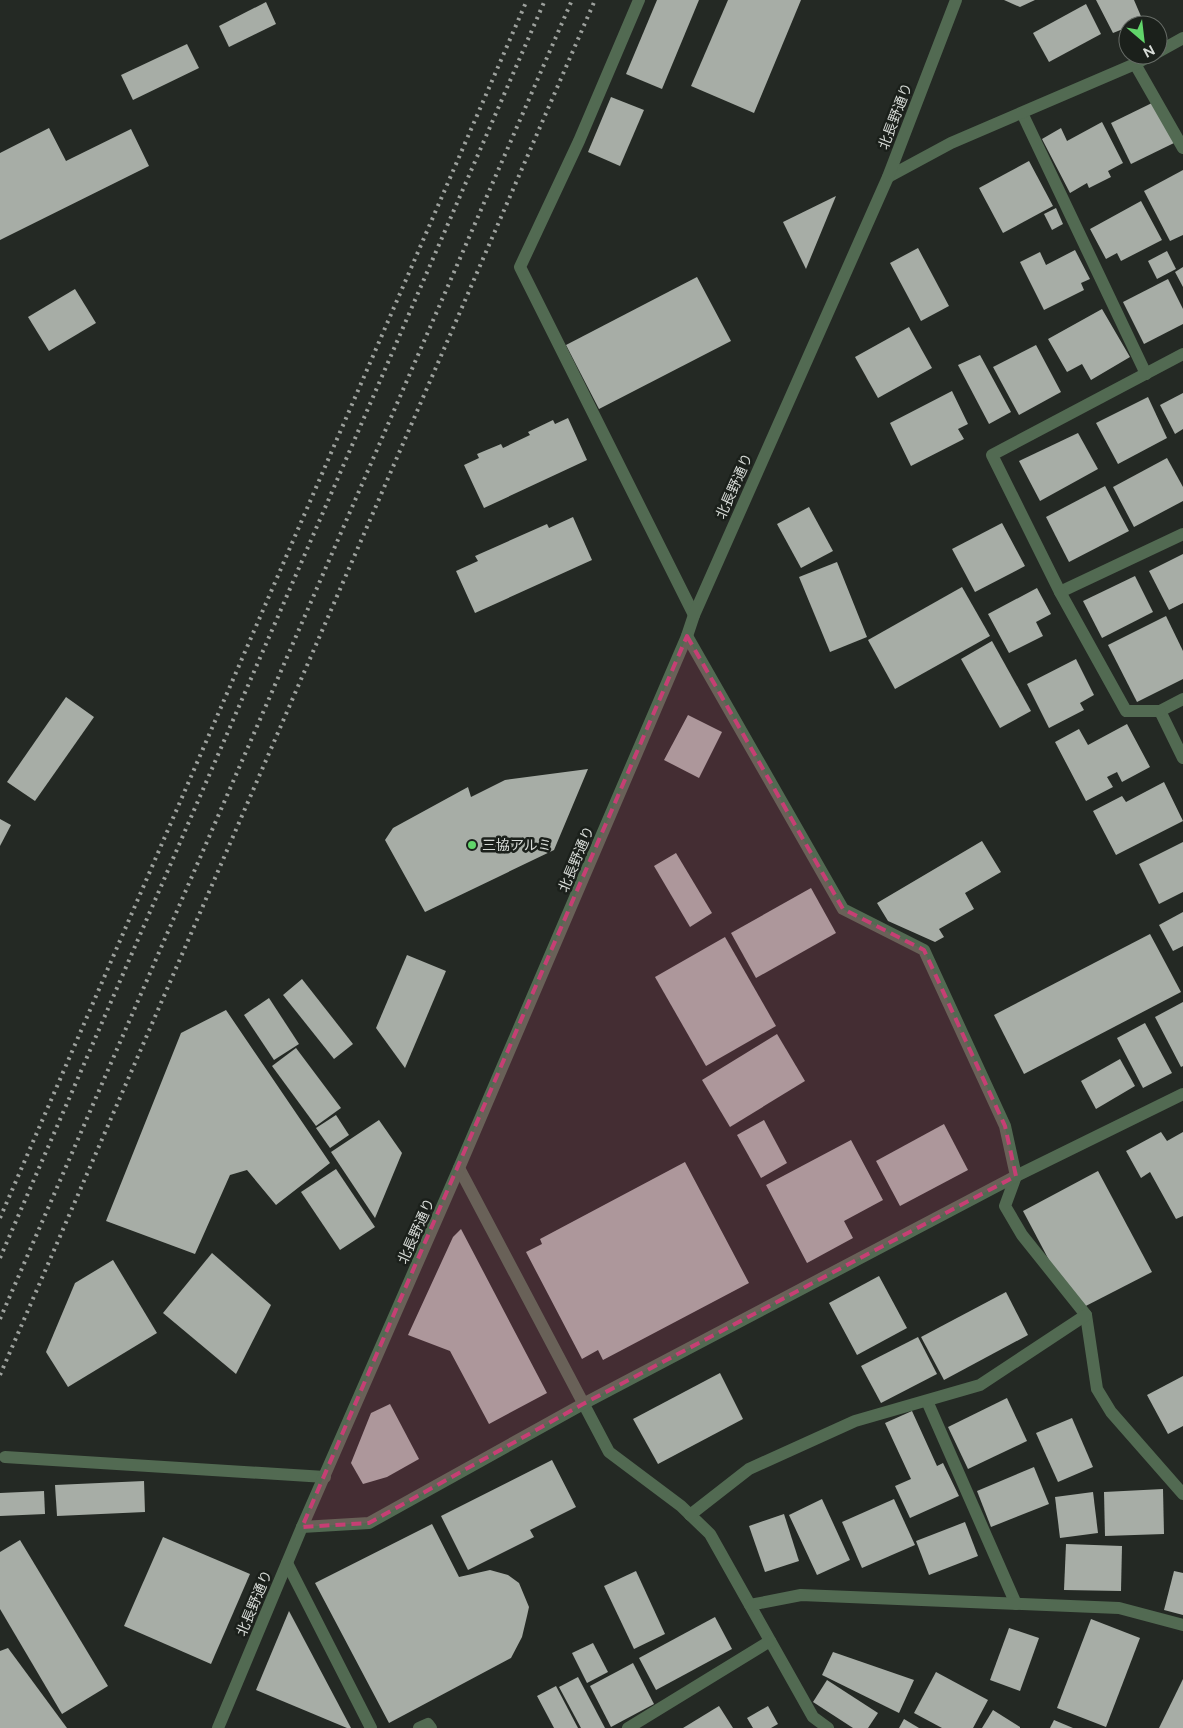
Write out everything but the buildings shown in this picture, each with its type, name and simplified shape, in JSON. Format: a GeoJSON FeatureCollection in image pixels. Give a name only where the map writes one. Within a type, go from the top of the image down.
{"type":"FeatureCollection","features":[{"type":"Feature","properties":{"kind":"street"},"geometry":{"type":"LineString","coordinates":[[639,0],[579,141],[520,267],[694,615]]}},
{"type":"Feature","properties":{"kind":"street","name":"北長野通り"},"geometry":{"type":"LineString","coordinates":[[218,1728],[302,1527],[459,1168],[687,636],[694,615],[888,176],[956,0]]}},
{"type":"Feature","properties":{"kind":"street"},"geometry":{"type":"LineString","coordinates":[[1168,46],[1183,38]]}},
{"type":"Feature","properties":{"kind":"street"},"geometry":{"type":"LineString","coordinates":[[888,176],[951,143],[1133,65]]}},
{"type":"Feature","properties":{"kind":"street"},"geometry":{"type":"LineString","coordinates":[[1136,65],[1183,148]]}},
{"type":"Feature","properties":{"kind":"street"},"geometry":{"type":"LineString","coordinates":[[1022,113],[1146,374]]}},
{"type":"Feature","properties":{"kind":"street"},"geometry":{"type":"LineString","coordinates":[[1183,354],[992,455],[1060,592],[1126,711],[1160,711],[1183,699]]}},
{"type":"Feature","properties":{"kind":"street"},"geometry":{"type":"LineString","coordinates":[[1060,592],[1183,534]]}},
{"type":"Feature","properties":{"kind":"street"},"geometry":{"type":"LineString","coordinates":[[687,636],[843,909],[924,950],[1005,1126],[1016,1176],[1005,1206],[1022,1235],[1086,1315],[1097,1388],[1111,1412],[1183,1494]]}},
{"type":"Feature","properties":{"kind":"street"},"geometry":{"type":"LineString","coordinates":[[1160,711],[1183,758]]}},
{"type":"Feature","properties":{"kind":"street"},"geometry":{"type":"LineString","coordinates":[[302,1527],[369,1522],[583,1404],[1016,1176],[1183,1094]]}},
{"type":"Feature","properties":{"kind":"street"},"geometry":{"type":"LineString","coordinates":[[459,1168],[609,1452],[690,1515],[710,1534],[813,1717],[828,1728]]}},
{"type":"Feature","properties":{"kind":"street"},"geometry":{"type":"LineString","coordinates":[[690,1515],[749,1469],[856,1422],[980,1385],[1086,1315]]}},
{"type":"Feature","properties":{"kind":"street"},"geometry":{"type":"LineString","coordinates":[[927,1401],[1016,1604]]}},
{"type":"Feature","properties":{"kind":"street"},"geometry":{"type":"LineString","coordinates":[[5,1457],[325,1477]]}},
{"type":"Feature","properties":{"kind":"street"},"geometry":{"type":"LineString","coordinates":[[287,1563],[372,1728]]}},
{"type":"Feature","properties":{"kind":"street"},"geometry":{"type":"LineString","coordinates":[[750,1605],[801,1595],[1119,1608],[1183,1625]]}},
{"type":"Feature","properties":{"kind":"street"},"geometry":{"type":"LineString","coordinates":[[628,1728],[770,1641]]}},
{"type":"Feature","properties":{"kind":"street"},"geometry":{"type":"LineString","coordinates":[[419,1728],[428,1724],[431,1728]]}},
{"type":"Feature","properties":{"kind":"highlighted area"},"geometry":{"type":"Polygon","coordinates":[[[687,636],[843,909],[924,950],[1005,1126],[1016,1176],[583,1404],[369,1523],[302,1527],[687,636]]]}},
{"type":"Feature","properties":{"kind":"railway"},"geometry":{"type":"LineString","coordinates":[[0,1218],[527,0]]}},
{"type":"Feature","properties":{"kind":"railway"},"geometry":{"type":"LineString","coordinates":[[0,1258],[545,0]]}},
{"type":"Feature","properties":{"kind":"railway"},"geometry":{"type":"LineString","coordinates":[[0,1319],[572,0]]}},
{"type":"Feature","properties":{"kind":"railway"},"geometry":{"type":"LineString","coordinates":[[0,1375],[595,0]]}},
{"type":"Feature","properties":{"kind":"place","name":"三協アルミ"},"geometry":{"type":"Point","coordinates":[472,845]}}]}
